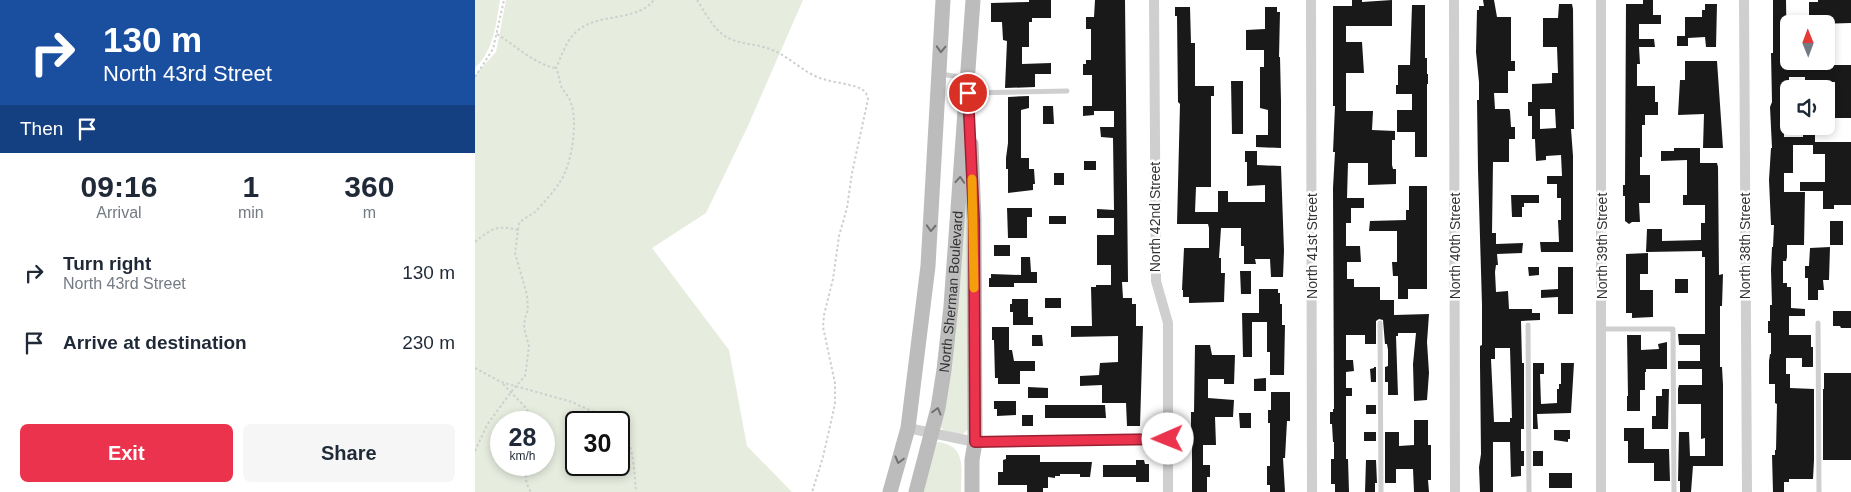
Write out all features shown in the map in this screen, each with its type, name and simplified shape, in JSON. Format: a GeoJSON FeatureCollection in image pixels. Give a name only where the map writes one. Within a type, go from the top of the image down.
{"type":"FeatureCollection","features":[{"type":"Feature","properties":{"kind":"main road","name":"North Sherman Boulevard"},"geometry":{"type":"LineString","coordinates":[[890,492],[907,428],[928,266],[943,0]]}},
{"type":"Feature","properties":{"kind":"main road","name":"North Sherman Boulevard"},"geometry":{"type":"LineString","coordinates":[[915,492],[938,408],[944,370],[950,315],[973,0]]}},
{"type":"Feature","properties":{"kind":"main road"},"geometry":{"type":"LineString","coordinates":[[967,78],[974,220],[975,442],[972,460],[972,492]]}},
{"type":"Feature","properties":{"kind":"street","name":"North 42nd Street"},"geometry":{"type":"LineString","coordinates":[[1154,0],[1156,281],[1168,323],[1168,492]]}},
{"type":"Feature","properties":{"kind":"street","name":"North 41st Street"},"geometry":{"type":"LineString","coordinates":[[1311,0],[1312,492]]}},
{"type":"Feature","properties":{"kind":"street","name":"North 40th Street"},"geometry":{"type":"LineString","coordinates":[[1454,0],[1455,492]]}},
{"type":"Feature","properties":{"kind":"street","name":"North 39th Street"},"geometry":{"type":"LineString","coordinates":[[1601,0],[1601,492]]}},
{"type":"Feature","properties":{"kind":"street","name":"North 38th Street"},"geometry":{"type":"LineString","coordinates":[[1744,0],[1747,492]]}},
{"type":"Feature","properties":{"kind":"street"},"geometry":{"type":"LineString","coordinates":[[907,428],[975,442],[1168,439]]}},
{"type":"Feature","properties":{"kind":"lane"},"geometry":{"type":"LineString","coordinates":[[940,74],[967,78]]}},
{"type":"Feature","properties":{"kind":"lane"},"geometry":{"type":"LineString","coordinates":[[968,93],[1067,91]]}},
{"type":"Feature","properties":{"kind":"lane"},"geometry":{"type":"LineString","coordinates":[[1381,323],[1381,492]]}},
{"type":"Feature","properties":{"kind":"lane"},"geometry":{"type":"LineString","coordinates":[[1818,323],[1819,492]]}},
{"type":"Feature","properties":{"kind":"lane"},"geometry":{"type":"LineString","coordinates":[[1528,325],[1529,492]]}},
{"type":"Feature","properties":{"kind":"lane"},"geometry":{"type":"LineString","coordinates":[[1602,329],[1673,329],[1674,492]]}},
{"type":"Feature","properties":{"kind":"path"},"geometry":{"type":"LineString","coordinates":[[475,77],[493,49],[504,0]]}},
{"type":"Feature","properties":{"kind":"path"},"geometry":{"type":"LineString","coordinates":[[556,68],[569,41],[580,28],[595,22],[637,13],[654,0]]}},
{"type":"Feature","properties":{"kind":"path"},"geometry":{"type":"LineString","coordinates":[[697,0],[722,34],[740,43],[763,47],[780,54],[822,79],[861,88],[866,93],[868,99],[847,208],[839,236],[833,279],[824,315],[823,327],[835,383],[835,404],[823,457],[812,492]]}},
{"type":"Feature","properties":{"kind":"path"},"geometry":{"type":"LineString","coordinates":[[475,451],[487,425],[525,376],[529,346],[524,328],[528,310],[527,295],[515,253],[519,223],[534,212],[561,182],[570,154],[574,121],[571,103],[567,93],[561,86],[560,75],[556,68],[545,66],[497,34]]}},
{"type":"Feature","properties":{"kind":"path"},"geometry":{"type":"LineString","coordinates":[[475,242],[491,229],[505,227],[518,230]]}},
{"type":"Feature","properties":{"kind":"path"},"geometry":{"type":"LineString","coordinates":[[475,368],[501,382],[566,400],[593,411]]}},
{"type":"Feature","properties":{"kind":"path"},"geometry":{"type":"LineString","coordinates":[[501,382],[528,411]]}},
{"type":"Feature","properties":{"kind":"path"},"geometry":{"type":"LineString","coordinates":[[630,447],[635,470],[635,492]]}},
{"type":"Feature","properties":{"kind":"path"},"geometry":{"type":"LineString","coordinates":[[526,476],[527,486],[531,492]]}},
{"type":"Feature","properties":{"kind":"shaded area"},"geometry":{"type":"Polygon","coordinates":[[[475,0],[500,0],[490,45],[475,68],[475,0]]]}},
{"type":"Feature","properties":{"kind":"shaded area"},"geometry":{"type":"Polygon","coordinates":[[[506,0],[803,0],[747,128],[706,213],[652,248],[729,350],[747,446],[792,492],[475,492],[475,75],[496,52],[506,0]]]}},
{"type":"Feature","properties":{"kind":"shaded area"},"geometry":{"type":"Polygon","coordinates":[[[964,207],[967,207],[968,429],[962,435],[945,431],[940,427],[964,207]]]}},
{"type":"Feature","properties":{"kind":"shaded area"},"geometry":{"type":"Polygon","coordinates":[[[939,442],[954,448],[961,460],[961,492],[923,492],[936,443],[939,442]]]}},
{"type":"Feature","properties":{"kind":"building"},"geometry":{"type":"Polygon","coordinates":[[[1029,0],[1051,0],[1051,18],[1032,18],[1032,22],[1029,22],[1029,47],[1022,47],[1022,64],[1051,63],[1051,74],[1035,74],[1035,87],[1005,88],[1007,41],[1003,40],[1002,22],[991,22],[991,3],[1029,2],[1029,0]]]}},
{"type":"Feature","properties":{"kind":"building"},"geometry":{"type":"Polygon","coordinates":[[[1095,0],[1125,0],[1128,282],[1122,282],[1123,298],[1132,298],[1132,304],[1136,304],[1136,326],[1143,326],[1140,426],[1127,426],[1126,403],[1102,403],[1102,385],[1080,386],[1080,376],[1099,375],[1100,363],[1118,362],[1118,336],[1071,337],[1071,326],[1092,326],[1091,287],[1111,285],[1111,265],[1097,265],[1097,235],[1114,235],[1114,218],[1097,218],[1097,209],[1114,210],[1113,138],[1101,137],[1100,127],[1114,127],[1114,111],[1094,111],[1094,115],[1083,116],[1083,106],[1092,106],[1092,75],[1083,75],[1083,64],[1086,64],[1086,60],[1091,60],[1091,29],[1086,29],[1086,17],[1094,17],[1095,0]]]}},
{"type":"Feature","properties":{"kind":"building"},"geometry":{"type":"Polygon","coordinates":[[[1352,0],[1362,0],[1362,2],[1392,0],[1392,26],[1346,26],[1346,42],[1362,42],[1364,73],[1346,73],[1346,111],[1373,111],[1372,130],[1395,131],[1395,140],[1392,140],[1392,165],[1393,169],[1396,169],[1396,184],[1368,185],[1368,163],[1348,163],[1347,198],[1364,198],[1364,208],[1351,208],[1351,223],[1346,223],[1346,246],[1360,246],[1361,262],[1347,262],[1347,279],[1354,279],[1354,287],[1380,287],[1380,300],[1394,300],[1394,315],[1429,314],[1427,342],[1429,373],[1427,400],[1414,401],[1413,364],[1416,333],[1398,333],[1398,336],[1396,336],[1398,395],[1388,395],[1388,382],[1385,382],[1385,367],[1388,366],[1388,350],[1387,344],[1385,344],[1383,320],[1379,319],[1376,321],[1376,344],[1365,344],[1365,335],[1346,335],[1346,360],[1353,360],[1354,371],[1346,372],[1346,388],[1352,388],[1352,396],[1346,396],[1346,459],[1348,459],[1349,492],[1335,492],[1335,484],[1331,484],[1331,459],[1334,459],[1334,442],[1332,424],[1330,424],[1330,412],[1333,412],[1334,409],[1333,188],[1335,152],[1333,152],[1335,106],[1333,106],[1333,6],[1352,6],[1352,0]]]}},
{"type":"Feature","properties":{"kind":"building"},"geometry":{"type":"Polygon","coordinates":[[[1483,0],[1494,0],[1497,17],[1511,17],[1511,61],[1515,61],[1515,71],[1508,71],[1508,93],[1494,93],[1495,109],[1509,109],[1510,111],[1511,127],[1515,127],[1515,139],[1509,139],[1509,162],[1493,162],[1492,233],[1496,233],[1496,244],[1523,243],[1522,253],[1497,254],[1498,265],[1496,265],[1495,272],[1496,292],[1508,291],[1509,309],[1532,309],[1532,313],[1540,313],[1540,320],[1521,321],[1522,363],[1524,363],[1524,429],[1521,429],[1521,451],[1524,451],[1524,466],[1521,466],[1521,476],[1511,477],[1510,442],[1493,442],[1493,492],[1480,492],[1479,467],[1481,454],[1480,346],[1482,345],[1482,305],[1477,100],[1479,100],[1479,82],[1476,52],[1477,10],[1479,10],[1479,6],[1484,6],[1483,0]],[[1495,348],[1495,359],[1491,359],[1494,422],[1510,422],[1510,418],[1512,418],[1510,348],[1495,348]]]}},
{"type":"Feature","properties":{"kind":"building"},"geometry":{"type":"Polygon","coordinates":[[[1643,0],[1653,0],[1653,15],[1661,15],[1661,24],[1639,24],[1639,39],[1654,39],[1655,47],[1639,47],[1640,64],[1637,64],[1637,86],[1655,86],[1655,102],[1658,102],[1658,115],[1645,115],[1645,125],[1642,125],[1640,175],[1650,175],[1650,203],[1639,203],[1640,222],[1629,224],[1625,221],[1625,196],[1623,196],[1623,185],[1625,185],[1626,4],[1643,4],[1643,0]]]}},
{"type":"Feature","properties":{"kind":"building"},"geometry":{"type":"Polygon","coordinates":[[[1773,0],[1786,0],[1786,15],[1780,15],[1780,70],[1835,70],[1835,65],[1851,65],[1851,118],[1835,118],[1835,80],[1805,80],[1805,77],[1789,77],[1789,80],[1780,80],[1780,135],[1784,135],[1784,137],[1803,137],[1803,135],[1815,135],[1815,142],[1851,142],[1851,205],[1834,205],[1834,209],[1823,209],[1823,191],[1800,191],[1800,182],[1825,182],[1825,154],[1813,154],[1813,145],[1793,145],[1793,173],[1784,173],[1784,192],[1805,192],[1804,245],[1787,245],[1786,261],[1783,261],[1783,283],[1787,283],[1787,287],[1791,287],[1791,308],[1805,309],[1805,316],[1789,316],[1789,335],[1811,335],[1813,367],[1802,367],[1802,358],[1786,358],[1786,374],[1790,374],[1790,388],[1814,389],[1814,460],[1813,479],[1789,479],[1789,482],[1784,482],[1784,492],[1773,492],[1772,455],[1775,455],[1776,450],[1777,404],[1775,403],[1775,384],[1769,384],[1771,333],[1768,333],[1768,321],[1770,321],[1770,305],[1772,305],[1771,270],[1774,225],[1771,225],[1769,180],[1772,148],[1770,107],[1772,102],[1771,53],[1773,53],[1773,0]]]}},
{"type":"Feature","properties":{"kind":"building"},"geometry":{"type":"Polygon","coordinates":[[[1818,0],[1851,0],[1851,23],[1835,23],[1835,15],[1809,15],[1809,2],[1818,2],[1818,0]]]}},
{"type":"Feature","properties":{"kind":"building"},"geometry":{"type":"Polygon","coordinates":[[[1559,4],[1572,4],[1574,129],[1571,129],[1573,156],[1573,252],[1541,252],[1540,242],[1559,242],[1558,220],[1561,220],[1561,198],[1557,198],[1557,184],[1547,184],[1547,176],[1562,176],[1561,155],[1546,156],[1546,160],[1536,161],[1535,139],[1532,139],[1532,116],[1528,116],[1528,102],[1532,102],[1532,84],[1552,83],[1552,73],[1558,73],[1557,47],[1543,47],[1543,18],[1558,18],[1559,4]],[[1540,109],[1540,129],[1556,128],[1555,109],[1540,109]]]}},
{"type":"Feature","properties":{"kind":"building"},"geometry":{"type":"Polygon","coordinates":[[[1705,4],[1717,4],[1716,47],[1706,47],[1705,37],[1688,38],[1688,46],[1677,46],[1677,36],[1685,36],[1685,17],[1702,17],[1702,10],[1705,10],[1705,4]]]}},
{"type":"Feature","properties":{"kind":"building"},"geometry":{"type":"Polygon","coordinates":[[[1412,5],[1425,5],[1425,58],[1427,58],[1428,74],[1427,157],[1415,157],[1415,132],[1397,132],[1397,110],[1412,110],[1412,94],[1396,94],[1396,85],[1398,85],[1398,65],[1410,65],[1412,5]]]}},
{"type":"Feature","properties":{"kind":"building"},"geometry":{"type":"Polygon","coordinates":[[[1175,7],[1190,7],[1191,43],[1195,43],[1195,86],[1214,86],[1214,96],[1211,96],[1211,187],[1196,187],[1195,212],[1218,212],[1218,191],[1228,191],[1228,202],[1265,202],[1265,185],[1247,186],[1245,151],[1257,151],[1257,165],[1281,166],[1283,277],[1271,277],[1270,259],[1255,259],[1256,264],[1244,264],[1241,228],[1221,228],[1219,258],[1221,258],[1221,273],[1225,273],[1224,302],[1189,303],[1189,297],[1183,297],[1184,248],[1209,248],[1209,228],[1208,224],[1177,224],[1180,104],[1178,102],[1177,16],[1175,16],[1175,7]]]}},
{"type":"Feature","properties":{"kind":"building"},"geometry":{"type":"Polygon","coordinates":[[[1265,7],[1277,7],[1277,12],[1280,12],[1281,148],[1256,147],[1256,135],[1268,135],[1268,110],[1260,108],[1260,67],[1264,67],[1264,50],[1246,50],[1246,30],[1265,29],[1265,7]]]}},
{"type":"Feature","properties":{"kind":"building"},"geometry":{"type":"Polygon","coordinates":[[[1685,61],[1717,61],[1723,148],[1703,148],[1704,114],[1678,115],[1680,80],[1685,80],[1685,61]]]}},
{"type":"Feature","properties":{"kind":"building"},"geometry":{"type":"Polygon","coordinates":[[[1231,81],[1243,81],[1243,134],[1232,134],[1231,81]]]}},
{"type":"Feature","properties":{"kind":"building"},"geometry":{"type":"Polygon","coordinates":[[[1029,96],[1029,108],[1021,110],[1021,158],[1029,158],[1029,169],[1034,169],[1035,184],[1033,184],[1033,190],[1008,193],[1006,158],[1008,143],[1008,97],[1029,96]]]}},
{"type":"Feature","properties":{"kind":"building"},"geometry":{"type":"Polygon","coordinates":[[[1043,106],[1053,106],[1054,124],[1043,124],[1043,106]]]}},
{"type":"Feature","properties":{"kind":"building"},"geometry":{"type":"Polygon","coordinates":[[[1674,148],[1700,148],[1700,163],[1717,163],[1718,167],[1719,275],[1723,274],[1722,306],[1720,306],[1720,367],[1722,367],[1723,385],[1723,466],[1693,466],[1691,492],[1680,492],[1680,481],[1678,481],[1679,432],[1689,432],[1690,456],[1705,456],[1705,438],[1701,439],[1701,404],[1678,404],[1678,389],[1679,385],[1702,385],[1702,369],[1678,369],[1678,361],[1700,361],[1700,345],[1679,345],[1678,334],[1705,334],[1705,257],[1702,257],[1702,251],[1646,252],[1647,229],[1662,229],[1662,241],[1701,240],[1701,223],[1705,223],[1705,205],[1683,205],[1683,195],[1687,195],[1687,160],[1661,161],[1661,151],[1674,151],[1674,148]]]}},
{"type":"Feature","properties":{"kind":"building"},"geometry":{"type":"Polygon","coordinates":[[[1084,161],[1096,161],[1096,170],[1084,170],[1084,161]]]}},
{"type":"Feature","properties":{"kind":"building"},"geometry":{"type":"Polygon","coordinates":[[[1054,173],[1064,173],[1064,185],[1054,185],[1054,173]]]}},
{"type":"Feature","properties":{"kind":"building"},"geometry":{"type":"Polygon","coordinates":[[[1409,186],[1427,186],[1427,289],[1408,289],[1408,299],[1398,299],[1398,276],[1393,276],[1392,262],[1397,262],[1397,231],[1369,231],[1370,221],[1406,220],[1406,210],[1409,210],[1409,186]]]}},
{"type":"Feature","properties":{"kind":"building"},"geometry":{"type":"Polygon","coordinates":[[[1511,195],[1539,195],[1539,203],[1524,203],[1522,217],[1512,217],[1511,195]]]}},
{"type":"Feature","properties":{"kind":"building"},"geometry":{"type":"Polygon","coordinates":[[[1007,208],[1032,208],[1032,217],[1027,217],[1027,238],[1008,238],[1007,208]]]}},
{"type":"Feature","properties":{"kind":"building"},"geometry":{"type":"Polygon","coordinates":[[[1049,216],[1066,216],[1066,224],[1049,224],[1049,216]]]}},
{"type":"Feature","properties":{"kind":"building"},"geometry":{"type":"Polygon","coordinates":[[[1830,221],[1843,221],[1843,245],[1830,245],[1830,221]]]}},
{"type":"Feature","properties":{"kind":"building"},"geometry":{"type":"Polygon","coordinates":[[[994,245],[1010,245],[1010,256],[994,256],[994,245]]]}},
{"type":"Feature","properties":{"kind":"building"},"geometry":{"type":"Polygon","coordinates":[[[1830,247],[1829,280],[1823,280],[1824,290],[1818,290],[1818,300],[1808,300],[1808,278],[1805,278],[1805,266],[1809,266],[1810,248],[1830,247]]]}},
{"type":"Feature","properties":{"kind":"building"},"geometry":{"type":"Polygon","coordinates":[[[1648,253],[1648,274],[1640,274],[1640,290],[1653,290],[1653,317],[1632,318],[1632,313],[1626,313],[1626,254],[1648,253]]]}},
{"type":"Feature","properties":{"kind":"building"},"geometry":{"type":"Polygon","coordinates":[[[1021,257],[1030,257],[1031,272],[1037,272],[1037,283],[1014,283],[1014,287],[989,287],[991,274],[1021,275],[1021,257]]]}},
{"type":"Feature","properties":{"kind":"building"},"geometry":{"type":"Polygon","coordinates":[[[1528,267],[1539,267],[1539,275],[1529,276],[1528,267]]]}},
{"type":"Feature","properties":{"kind":"building"},"geometry":{"type":"Polygon","coordinates":[[[1558,267],[1573,267],[1573,314],[1558,314],[1558,297],[1541,298],[1541,290],[1558,289],[1558,267]]]}},
{"type":"Feature","properties":{"kind":"building"},"geometry":{"type":"Polygon","coordinates":[[[1240,271],[1251,271],[1251,294],[1241,294],[1240,271]]]}},
{"type":"Feature","properties":{"kind":"building"},"geometry":{"type":"Polygon","coordinates":[[[1675,279],[1688,279],[1688,293],[1675,293],[1675,279]]]}},
{"type":"Feature","properties":{"kind":"building"},"geometry":{"type":"Polygon","coordinates":[[[1259,289],[1278,289],[1278,293],[1280,293],[1282,325],[1285,325],[1284,375],[1270,375],[1270,352],[1267,352],[1267,322],[1252,322],[1252,357],[1243,357],[1242,313],[1259,313],[1259,289]]]}},
{"type":"Feature","properties":{"kind":"building"},"geometry":{"type":"Polygon","coordinates":[[[1045,298],[1061,298],[1061,308],[1045,308],[1045,298]]]}},
{"type":"Feature","properties":{"kind":"building"},"geometry":{"type":"Polygon","coordinates":[[[1012,299],[1028,299],[1028,317],[1033,317],[1033,325],[1013,325],[1013,312],[1010,312],[1012,299]]]}},
{"type":"Feature","properties":{"kind":"building"},"geometry":{"type":"Polygon","coordinates":[[[1833,311],[1851,311],[1851,328],[1833,326],[1833,311]]]}},
{"type":"Feature","properties":{"kind":"building"},"geometry":{"type":"Polygon","coordinates":[[[992,327],[1009,327],[1009,350],[1012,350],[1014,361],[1035,361],[1035,371],[1020,371],[1020,384],[998,384],[998,378],[995,378],[992,327]]]}},
{"type":"Feature","properties":{"kind":"building"},"geometry":{"type":"Polygon","coordinates":[[[1032,335],[1042,335],[1043,346],[1032,346],[1032,335]]]}},
{"type":"Feature","properties":{"kind":"building"},"geometry":{"type":"Polygon","coordinates":[[[1627,335],[1641,335],[1641,350],[1659,349],[1658,344],[1667,342],[1667,369],[1646,369],[1645,390],[1640,390],[1640,411],[1627,411],[1627,335]]]}},
{"type":"Feature","properties":{"kind":"building"},"geometry":{"type":"Polygon","coordinates":[[[1195,345],[1210,345],[1212,355],[1235,355],[1234,384],[1224,384],[1224,379],[1208,379],[1208,398],[1234,400],[1233,417],[1215,417],[1216,445],[1203,445],[1203,465],[1210,465],[1210,477],[1207,477],[1207,492],[1192,492],[1192,445],[1191,438],[1186,438],[1186,431],[1191,431],[1191,412],[1194,412],[1195,345]]]}},
{"type":"Feature","properties":{"kind":"building"},"geometry":{"type":"Polygon","coordinates":[[[1533,363],[1544,363],[1544,374],[1540,374],[1541,404],[1557,403],[1557,389],[1559,389],[1559,384],[1561,384],[1561,363],[1574,363],[1571,413],[1537,414],[1538,429],[1533,429],[1533,363]]]}},
{"type":"Feature","properties":{"kind":"building"},"geometry":{"type":"Polygon","coordinates":[[[1376,367],[1376,382],[1371,382],[1370,369],[1376,367]]]}},
{"type":"Feature","properties":{"kind":"building"},"geometry":{"type":"Polygon","coordinates":[[[1824,373],[1851,373],[1851,460],[1823,460],[1824,373]]]}},
{"type":"Feature","properties":{"kind":"building"},"geometry":{"type":"Polygon","coordinates":[[[1266,378],[1266,391],[1254,391],[1254,379],[1266,378]]]}},
{"type":"Feature","properties":{"kind":"building"},"geometry":{"type":"Polygon","coordinates":[[[1028,387],[1048,388],[1048,398],[1028,398],[1028,387]]]}},
{"type":"Feature","properties":{"kind":"building"},"geometry":{"type":"Polygon","coordinates":[[[1662,389],[1669,389],[1668,429],[1652,429],[1652,416],[1656,416],[1656,396],[1662,396],[1662,389]]]}},
{"type":"Feature","properties":{"kind":"building"},"geometry":{"type":"Polygon","coordinates":[[[1271,392],[1290,392],[1290,421],[1287,421],[1285,458],[1283,458],[1285,492],[1270,492],[1270,485],[1267,485],[1267,466],[1270,466],[1270,423],[1268,423],[1268,410],[1271,410],[1271,392]]]}},
{"type":"Feature","properties":{"kind":"building"},"geometry":{"type":"Polygon","coordinates":[[[994,401],[1016,401],[1016,415],[997,416],[997,409],[994,409],[994,401]]]}},
{"type":"Feature","properties":{"kind":"building"},"geometry":{"type":"Polygon","coordinates":[[[1045,405],[1105,405],[1106,418],[1045,418],[1045,405]]]}},
{"type":"Feature","properties":{"kind":"building"},"geometry":{"type":"Polygon","coordinates":[[[1366,405],[1376,405],[1376,414],[1366,414],[1366,405]]]}},
{"type":"Feature","properties":{"kind":"building"},"geometry":{"type":"Polygon","coordinates":[[[1239,413],[1251,413],[1251,428],[1240,428],[1239,413]]]}},
{"type":"Feature","properties":{"kind":"building"},"geometry":{"type":"Polygon","coordinates":[[[1022,415],[1033,415],[1033,426],[1022,426],[1022,415]]]}},
{"type":"Feature","properties":{"kind":"building"},"geometry":{"type":"Polygon","coordinates":[[[1414,420],[1428,420],[1428,445],[1431,445],[1431,480],[1428,480],[1429,492],[1414,492],[1413,469],[1396,469],[1396,483],[1385,483],[1385,432],[1399,432],[1399,446],[1414,445],[1414,420]]]}},
{"type":"Feature","properties":{"kind":"building"},"geometry":{"type":"Polygon","coordinates":[[[1624,428],[1644,428],[1644,449],[1669,449],[1670,481],[1654,481],[1654,463],[1628,463],[1628,441],[1624,441],[1624,428]]]}},
{"type":"Feature","properties":{"kind":"building"},"geometry":{"type":"Polygon","coordinates":[[[1554,430],[1570,430],[1568,442],[1554,440],[1554,430]]]}},
{"type":"Feature","properties":{"kind":"building"},"geometry":{"type":"Polygon","coordinates":[[[1364,432],[1376,432],[1376,441],[1364,441],[1364,432]]]}},
{"type":"Feature","properties":{"kind":"building"},"geometry":{"type":"Polygon","coordinates":[[[1533,451],[1543,451],[1543,466],[1533,466],[1533,451]]]}},
{"type":"Feature","properties":{"kind":"building"},"geometry":{"type":"Polygon","coordinates":[[[1006,455],[1040,455],[1040,462],[1092,462],[1090,477],[1080,477],[1080,474],[1060,474],[1060,476],[1055,476],[1055,478],[1048,477],[1048,488],[1043,488],[1043,492],[1027,492],[1027,485],[998,485],[998,472],[1003,472],[1003,460],[1006,459],[1006,455]]]}},
{"type":"Feature","properties":{"kind":"building"},"geometry":{"type":"Polygon","coordinates":[[[1136,460],[1144,460],[1145,464],[1149,464],[1149,482],[1136,482],[1136,477],[1103,477],[1103,465],[1136,465],[1136,460]]]}},
{"type":"Feature","properties":{"kind":"building"},"geometry":{"type":"Polygon","coordinates":[[[1366,460],[1376,460],[1377,483],[1375,483],[1375,492],[1365,492],[1366,460]]]}},
{"type":"Feature","properties":{"kind":"building"},"geometry":{"type":"Polygon","coordinates":[[[1549,473],[1572,473],[1572,488],[1549,488],[1549,473]]]}},
{"type":"Feature","properties":{"kind":"slow traffic"},"geometry":{"type":"LineString","coordinates":[[972,179],[974,288]]}},
{"type":"Feature","properties":{"kind":"route"},"geometry":{"type":"LineString","coordinates":[[968,93],[974,220],[975,442],[1168,439]]}}]}
